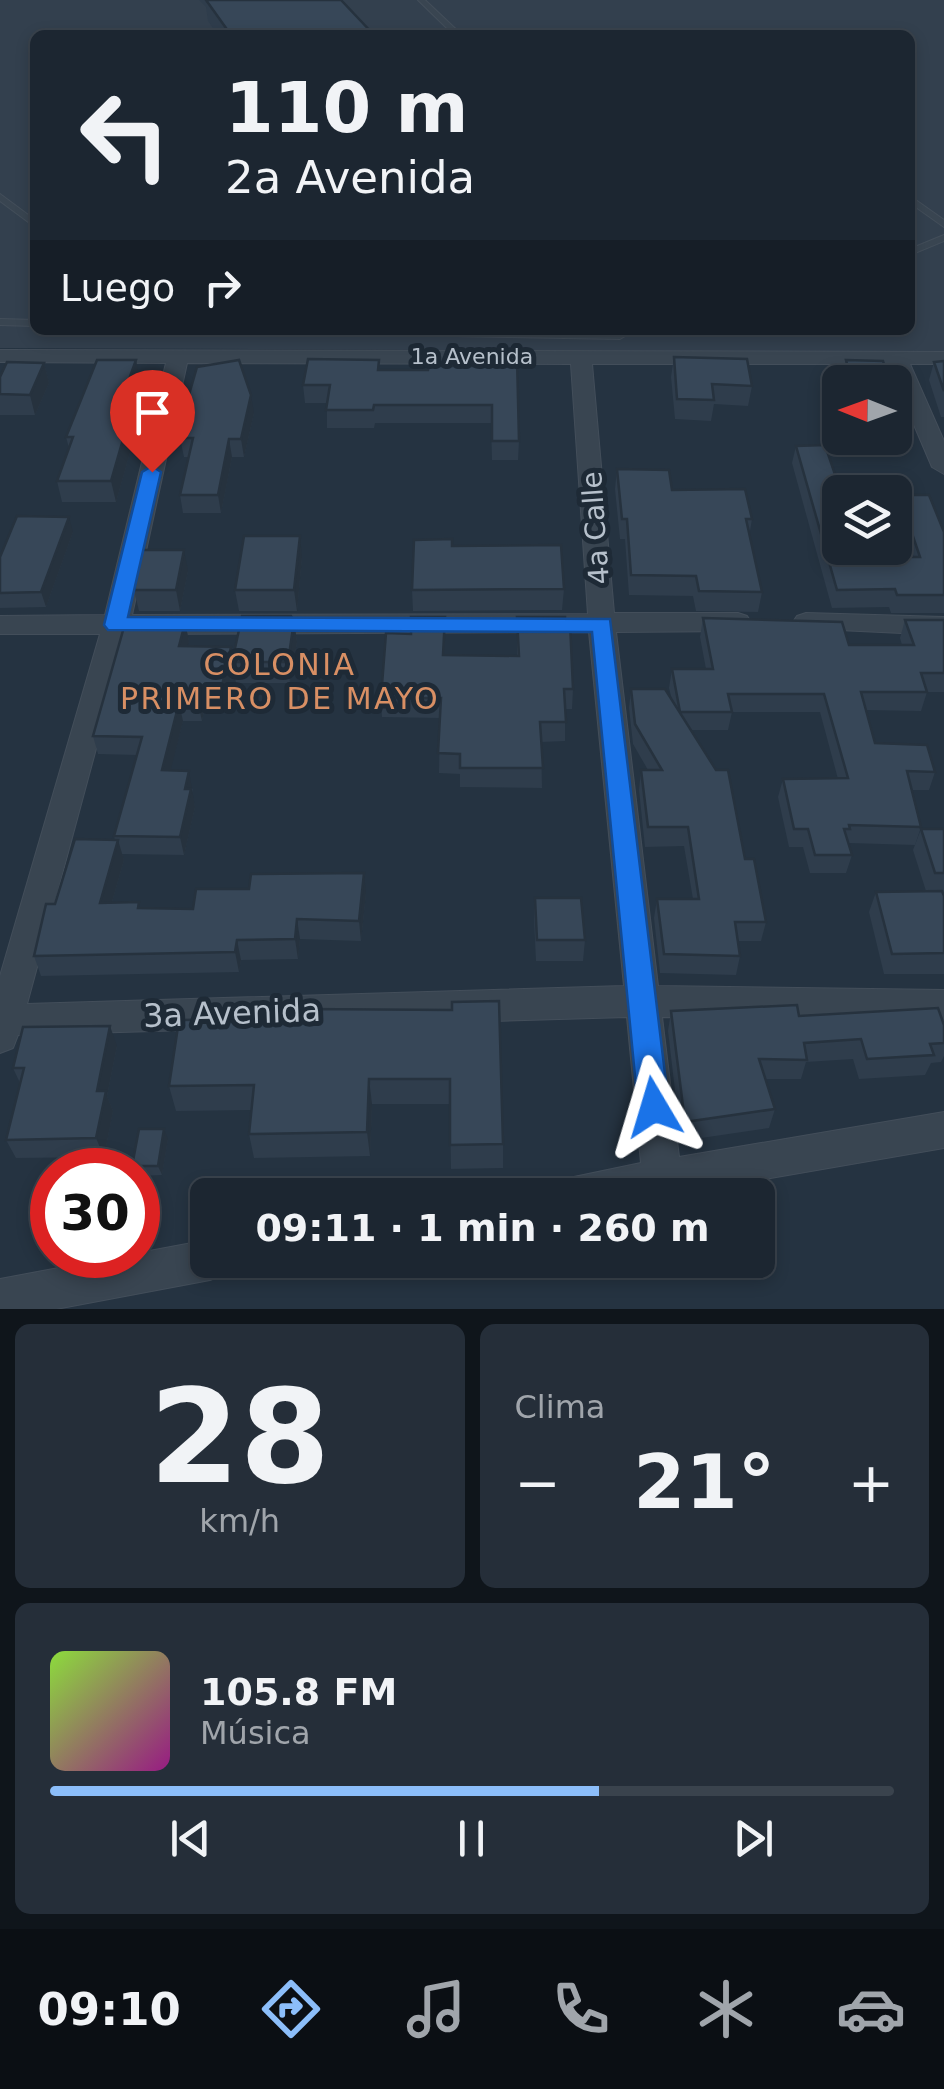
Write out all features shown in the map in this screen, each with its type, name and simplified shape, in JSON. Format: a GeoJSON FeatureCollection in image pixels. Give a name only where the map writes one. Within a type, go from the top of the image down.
{"type":"FeatureCollection","features":[{"type":"Feature","properties":{"kind":"street","name":"1a Avenida"},"geometry":{"type":"LineString","coordinates":[[0,356],[944,358]]}},
{"type":"Feature","properties":{"kind":"street","name":"4a Calle"},"geometry":{"type":"LineString","coordinates":[[582,356],[602,625],[662,1177]]}},
{"type":"Feature","properties":{"kind":"street"},"geometry":{"type":"LineString","coordinates":[[2,1025],[116,625],[178,357]]}},
{"type":"Feature","properties":{"kind":"street"},"geometry":{"type":"LineString","coordinates":[[896,357],[944,467]]}},
{"type":"Feature","properties":{"kind":"street"},"geometry":{"type":"LineString","coordinates":[[0,625],[770,622],[944,626]]}},
{"type":"Feature","properties":{"kind":"street","name":"3a Avenida"},"geometry":{"type":"LineString","coordinates":[[2,1025],[641,1001],[944,1005]]}},
{"type":"Feature","properties":{"kind":"street"},"geometry":{"type":"LineString","coordinates":[[657,1178],[944,1130]]}},
{"type":"Feature","properties":{"kind":"street"},"geometry":{"type":"LineString","coordinates":[[0,1298],[190,1264]]}},
{"type":"Feature","properties":{"kind":"lane"},"geometry":{"type":"LineString","coordinates":[[420,0],[453,30]]}},
{"type":"Feature","properties":{"kind":"lane"},"geometry":{"type":"LineString","coordinates":[[0,197],[30,220]]}},
{"type":"Feature","properties":{"kind":"lane"},"geometry":{"type":"LineString","coordinates":[[915,203],[944,224]]}},
{"type":"Feature","properties":{"kind":"lane"},"geometry":{"type":"LineString","coordinates":[[915,250],[944,238]]}},
{"type":"Feature","properties":{"kind":"lane"},"geometry":{"type":"LineString","coordinates":[[0,322],[30,323]]}},
{"type":"Feature","properties":{"kind":"lane"},"geometry":{"type":"LineString","coordinates":[[548,335],[620,336]]}},
{"type":"Feature","properties":{"kind":"shaded area"},"geometry":{"type":"Polygon","coordinates":[[[0,0],[944,0],[944,352],[0,348],[0,0]]]}},
{"type":"Feature","properties":{"kind":"building"},"geometry":{"type":"Polygon","coordinates":[[[206,0],[341,0],[369,30],[227,30],[206,0]]]}},
{"type":"Feature","properties":{"kind":"building"},"geometry":{"type":"Polygon","coordinates":[[[482,357],[517,357],[519,441],[492,441],[492,405],[374,405],[373,410],[326,410],[330,385],[303,385],[308,359],[379,360],[378,370],[428,370],[429,366],[482,366],[482,357]]]}},
{"type":"Feature","properties":{"kind":"building"},"geometry":{"type":"Polygon","coordinates":[[[674,357],[747,359],[752,386],[712,384],[714,400],[677,399],[674,357]]]}},
{"type":"Feature","properties":{"kind":"building"},"geometry":{"type":"Polygon","coordinates":[[[97,360],[136,360],[116,415],[130,415],[111,481],[57,481],[73,437],[66,437],[97,360]]]}},
{"type":"Feature","properties":{"kind":"building"},"geometry":{"type":"Polygon","coordinates":[[[239,360],[251,395],[241,439],[229,439],[218,495],[180,495],[193,438],[180,438],[182,419],[197,367],[239,360]]]}},
{"type":"Feature","properties":{"kind":"building"},"geometry":{"type":"Polygon","coordinates":[[[846,360],[883,361],[884,365],[847,365],[846,360]]]}},
{"type":"Feature","properties":{"kind":"building"},"geometry":{"type":"Polygon","coordinates":[[[944,361],[944,391],[934,362],[944,361]]]}},
{"type":"Feature","properties":{"kind":"building"},"geometry":{"type":"Polygon","coordinates":[[[7,362],[44,363],[30,395],[0,394],[0,377],[7,362]]]}},
{"type":"Feature","properties":{"kind":"building"},"geometry":{"type":"Polygon","coordinates":[[[822,445],[822,455],[828,455],[835,475],[822,475],[822,537],[796,446],[822,445]]]}},
{"type":"Feature","properties":{"kind":"building"},"geometry":{"type":"Polygon","coordinates":[[[617,469],[669,470],[672,490],[745,489],[752,519],[746,519],[762,592],[699,591],[696,576],[631,575],[627,519],[622,519],[617,469]]]}},
{"type":"Feature","properties":{"kind":"building"},"geometry":{"type":"Polygon","coordinates":[[[912,495],[929,495],[944,532],[944,595],[897,595],[895,589],[837,590],[830,565],[912,565],[912,557],[920,557],[912,533],[912,495]]]}},
{"type":"Feature","properties":{"kind":"building"},"geometry":{"type":"Polygon","coordinates":[[[17,516],[69,517],[41,592],[0,593],[0,557],[17,516]]]}},
{"type":"Feature","properties":{"kind":"building"},"geometry":{"type":"Polygon","coordinates":[[[244,536],[300,536],[294,590],[235,590],[244,536]]]}},
{"type":"Feature","properties":{"kind":"building"},"geometry":{"type":"Polygon","coordinates":[[[452,539],[452,546],[561,545],[564,589],[412,590],[414,540],[452,539]]]}},
{"type":"Feature","properties":{"kind":"building"},"geometry":{"type":"Polygon","coordinates":[[[141,550],[184,550],[176,590],[134,590],[141,550]]]}},
{"type":"Feature","properties":{"kind":"building"},"geometry":{"type":"Polygon","coordinates":[[[242,616],[291,616],[294,621],[288,662],[232,662],[242,616]]]}},
{"type":"Feature","properties":{"kind":"building"},"geometry":{"type":"Polygon","coordinates":[[[411,617],[445,617],[443,655],[519,656],[517,617],[565,617],[565,623],[570,623],[573,689],[564,689],[566,722],[540,722],[543,768],[460,768],[460,754],[438,753],[441,698],[381,698],[386,633],[411,634],[411,617]]]}},
{"type":"Feature","properties":{"kind":"building"},"geometry":{"type":"Polygon","coordinates":[[[703,618],[842,622],[849,645],[914,645],[905,620],[944,620],[944,673],[921,673],[927,692],[861,692],[875,743],[927,745],[935,772],[907,771],[921,827],[849,825],[850,829],[844,829],[852,855],[815,855],[808,829],[794,829],[783,779],[848,778],[824,694],[728,694],[732,712],[680,712],[672,669],[713,669],[703,618]]]}},
{"type":"Feature","properties":{"kind":"building"},"geometry":{"type":"Polygon","coordinates":[[[126,620],[185,623],[179,646],[231,647],[220,694],[201,693],[198,703],[179,703],[162,770],[189,771],[185,789],[191,789],[180,837],[114,836],[142,737],[93,736],[126,620]]]}},
{"type":"Feature","properties":{"kind":"building"},"geometry":{"type":"Polygon","coordinates":[[[631,689],[665,689],[716,770],[728,770],[745,859],[754,859],[766,922],[735,922],[740,956],[664,954],[657,899],[699,899],[688,827],[648,827],[641,770],[662,770],[635,724],[631,689]]]}},
{"type":"Feature","properties":{"kind":"building"},"geometry":{"type":"Polygon","coordinates":[[[921,829],[944,829],[944,873],[935,873],[921,829]]]}},
{"type":"Feature","properties":{"kind":"building"},"geometry":{"type":"Polygon","coordinates":[[[75,839],[118,840],[100,903],[139,902],[138,908],[193,909],[196,889],[249,889],[251,874],[364,873],[359,921],[297,919],[295,939],[237,940],[235,952],[34,956],[46,904],[55,904],[75,839]]]}},
{"type":"Feature","properties":{"kind":"building"},"geometry":{"type":"Polygon","coordinates":[[[942,891],[944,953],[892,954],[876,892],[942,891]]]}},
{"type":"Feature","properties":{"kind":"building"},"geometry":{"type":"Polygon","coordinates":[[[535,898],[581,898],[585,940],[537,940],[535,898]]]}},
{"type":"Feature","properties":{"kind":"building"},"geometry":{"type":"Polygon","coordinates":[[[499,1001],[503,1144],[450,1145],[450,1079],[369,1079],[367,1132],[249,1134],[254,1085],[169,1086],[179,1020],[302,1019],[303,1009],[452,1010],[452,1002],[499,1001]]]}},
{"type":"Feature","properties":{"kind":"building"},"geometry":{"type":"Polygon","coordinates":[[[797,1005],[799,1016],[938,1008],[944,1025],[944,1043],[930,1044],[934,1055],[867,1059],[861,1039],[804,1043],[807,1060],[759,1059],[775,1109],[685,1122],[671,1011],[797,1005]]]}},
{"type":"Feature","properties":{"kind":"building"},"geometry":{"type":"Polygon","coordinates":[[[110,1026],[97,1091],[106,1091],[96,1138],[6,1140],[24,1068],[13,1068],[23,1027],[110,1026]]]}},
{"type":"Feature","properties":{"kind":"building"},"geometry":{"type":"Polygon","coordinates":[[[139,1129],[164,1129],[160,1154],[160,1148],[135,1148],[139,1129]]]}},
{"type":"Feature","properties":{"kind":"district","name":"COLONIA PRIMERO DE MAYO"},"geometry":{"type":"Point","coordinates":[280,682]}},
{"type":"Feature","properties":{"kind":"route"},"geometry":{"type":"LineString","coordinates":[[152,472],[116,625],[602,625],[654,1107]]}}]}
